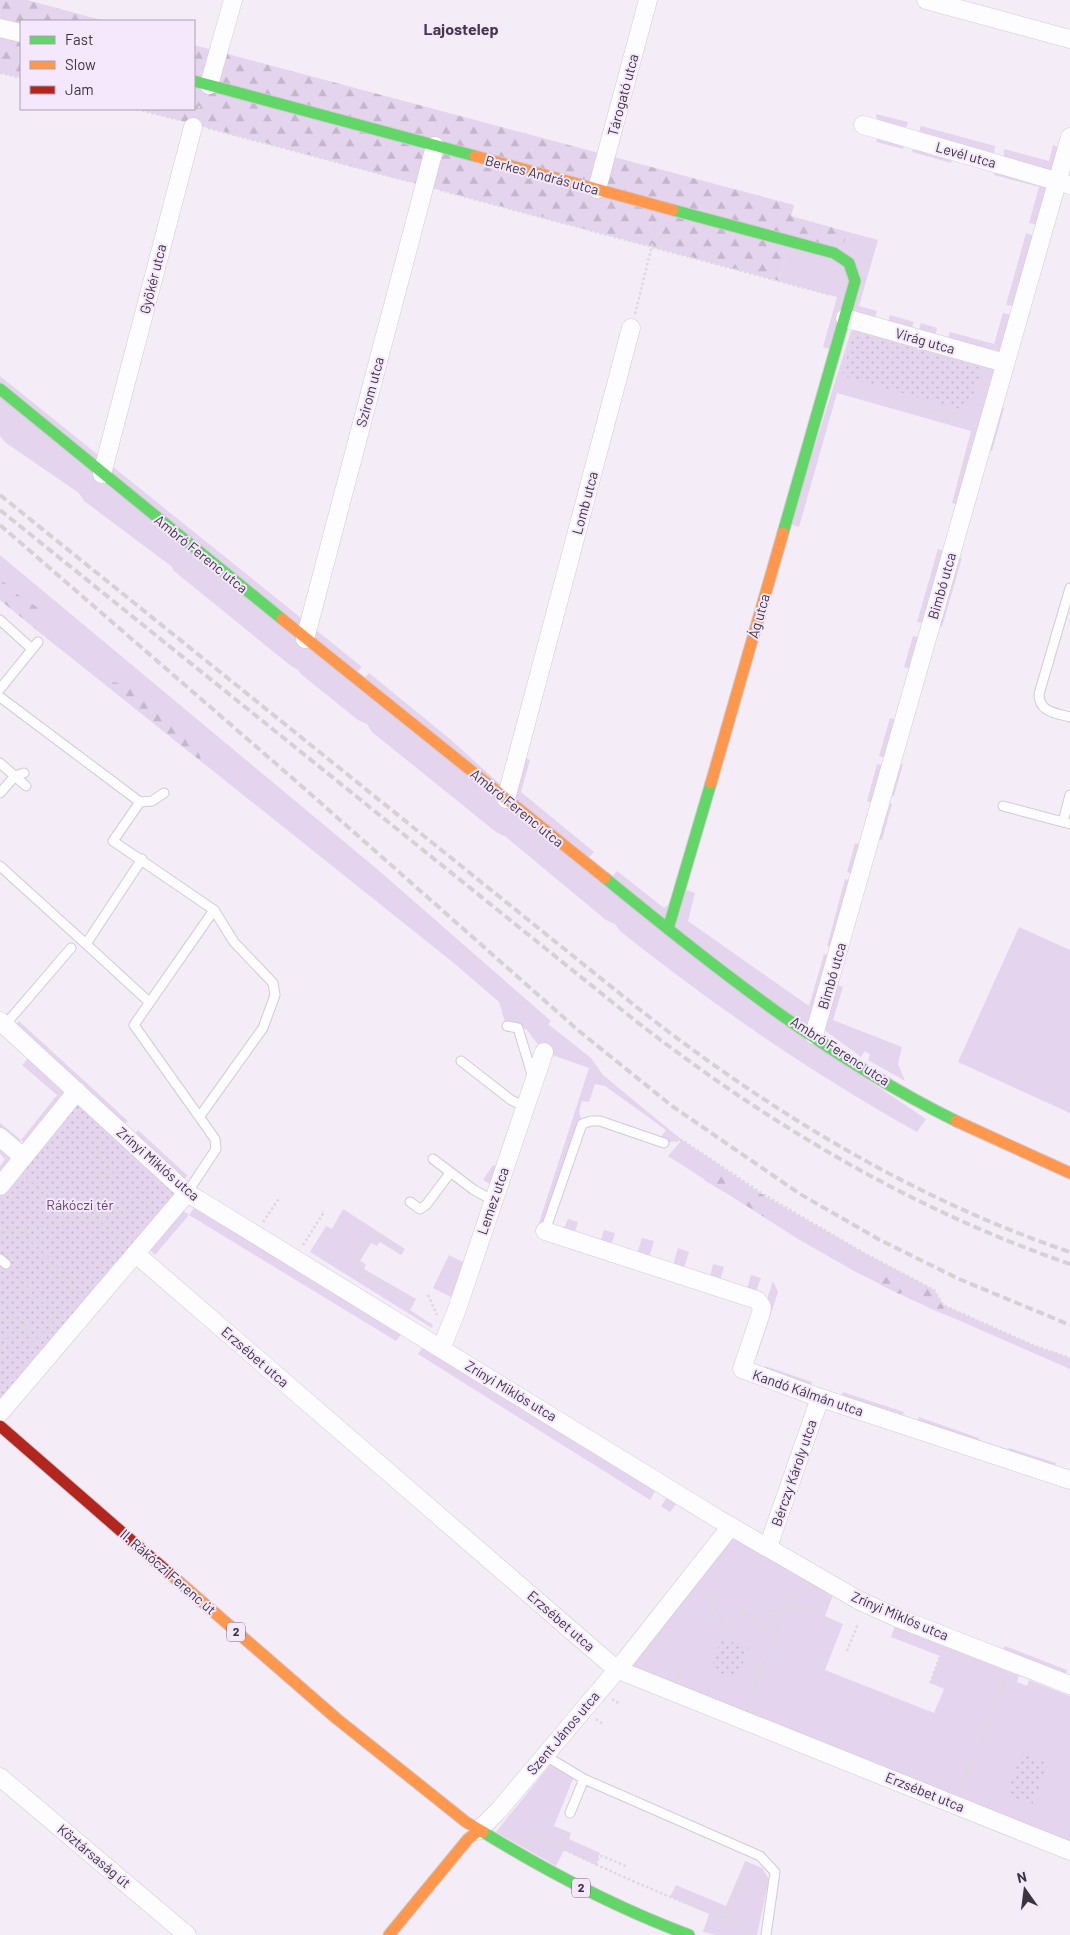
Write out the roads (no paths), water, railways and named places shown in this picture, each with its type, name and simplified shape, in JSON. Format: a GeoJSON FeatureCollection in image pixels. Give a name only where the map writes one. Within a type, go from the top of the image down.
{"type":"FeatureCollection","features":[{"type":"Feature","properties":{"kind":"street"},"geometry":{"type":"LineString","coordinates":[[203,83],[233,0]]}},
{"type":"Feature","properties":{"kind":"street","name":"Tárogató utca"},"geometry":{"type":"LineString","coordinates":[[597,190],[648,0]]}},
{"type":"Feature","properties":{"kind":"street"},"geometry":{"type":"LineString","coordinates":[[926,0],[1070,38]]}},
{"type":"Feature","properties":{"kind":"street"},"geometry":{"type":"LineString","coordinates":[[0,28],[20,34]]}},
{"type":"Feature","properties":{"kind":"street","name":"Berkes András utca"},"geometry":{"type":"LineString","coordinates":[[203,83],[834,253],[849,263],[854,271],[855,281],[847,310]]}},
{"type":"Feature","properties":{"kind":"street","name":"Gyökér utca"},"geometry":{"type":"LineString","coordinates":[[102,474],[194,125]]}},
{"type":"Feature","properties":{"kind":"street","name":"Levél utca"},"geometry":{"type":"LineString","coordinates":[[863,125],[1064,183]]}},
{"type":"Feature","properties":{"kind":"street","name":"Bimbó utca"},"geometry":{"type":"LineString","coordinates":[[814,1035],[1005,363],[1064,183],[1070,137]]}},
{"type":"Feature","properties":{"kind":"street","name":"Szirom utca"},"geometry":{"type":"LineString","coordinates":[[305,639],[435,146]]}},
{"type":"Feature","properties":{"kind":"street","name":"Virág utca"},"geometry":{"type":"LineString","coordinates":[[847,310],[1005,363]]}},
{"type":"Feature","properties":{"kind":"street","name":"Ág utca"},"geometry":{"type":"LineString","coordinates":[[668,929],[847,310]]}},
{"type":"Feature","properties":{"kind":"street","name":"Lomb utca"},"geometry":{"type":"LineString","coordinates":[[506,799],[631,328]]}},
{"type":"Feature","properties":{"kind":"street","name":"Ambró Ferenc utca"},"geometry":{"type":"LineString","coordinates":[[0,389],[305,639],[668,929],[814,1035],[946,1116],[1070,1172]]}},
{"type":"Feature","properties":{"kind":"street","name":"Zrínyi Miklós utca"},"geometry":{"type":"LineString","coordinates":[[2,1023],[187,1193],[440,1349],[731,1526],[882,1612],[1069,1680]]}},
{"type":"Feature","properties":{"kind":"street","name":"Lemez utca"},"geometry":{"type":"LineString","coordinates":[[440,1349],[456,1312],[544,1052]]}},
{"type":"Feature","properties":{"kind":"street"},"geometry":{"type":"LineString","coordinates":[[0,1186],[77,1091]]}},
{"type":"Feature","properties":{"kind":"street"},"geometry":{"type":"LineString","coordinates":[[0,1137],[20,1162]]}},
{"type":"Feature","properties":{"kind":"street"},"geometry":{"type":"LineString","coordinates":[[0,1414],[132,1250],[187,1193]]}},
{"type":"Feature","properties":{"kind":"street","name":"Kandó Kálmán utca"},"geometry":{"type":"LineString","coordinates":[[545,1231],[757,1300],[762,1307],[761,1313],[742,1369],[820,1398],[1070,1480]]}},
{"type":"Feature","properties":{"kind":"street","name":"Erzsébet utca"},"geometry":{"type":"LineString","coordinates":[[132,1250],[616,1670],[742,1718],[1070,1852]]}},
{"type":"Feature","properties":{"kind":"street","name":"Bérczy Károly utca"},"geometry":{"type":"LineString","coordinates":[[768,1547],[820,1398]]}},
{"type":"Feature","properties":{"kind":"street","name":"II. Rákóczi Ferenc út"},"geometry":{"type":"LineString","coordinates":[[0,1426],[337,1719],[478,1831]]}},
{"type":"Feature","properties":{"kind":"street","name":"Szent János utca"},"geometry":{"type":"LineString","coordinates":[[388,1935],[468,1839],[499,1810],[692,1578],[731,1526]]}},
{"type":"Feature","properties":{"kind":"street","name":"Köztársaság út"},"geometry":{"type":"LineString","coordinates":[[0,1777],[187,1935]]}},
{"type":"Feature","properties":{"kind":"street","name":"2"},"geometry":{"type":"LineString","coordinates":[[478,1831],[596,1896],[675,1933],[689,1935]]}},
{"type":"Feature","properties":{"kind":"lane"},"geometry":{"type":"LineString","coordinates":[[1070,588],[1039,694],[1039,702],[1044,710],[1070,717]]}},
{"type":"Feature","properties":{"kind":"lane"},"geometry":{"type":"LineString","coordinates":[[0,620],[35,645],[0,689]]}},
{"type":"Feature","properties":{"kind":"lane"},"geometry":{"type":"LineString","coordinates":[[0,697],[140,802],[152,801],[164,794]]}},
{"type":"Feature","properties":{"kind":"lane"},"geometry":{"type":"LineString","coordinates":[[0,763],[26,786]]}},
{"type":"Feature","properties":{"kind":"lane"},"geometry":{"type":"LineString","coordinates":[[0,793],[15,776],[24,773]]}},
{"type":"Feature","properties":{"kind":"lane"},"geometry":{"type":"LineString","coordinates":[[1003,806],[1066,823],[1070,795]]}},
{"type":"Feature","properties":{"kind":"lane"},"geometry":{"type":"LineString","coordinates":[[140,802],[113,841],[214,910],[234,942],[273,982],[275,995],[263,1028],[200,1116]]}},
{"type":"Feature","properties":{"kind":"lane"},"geometry":{"type":"LineString","coordinates":[[86,944],[142,860]]}},
{"type":"Feature","properties":{"kind":"lane"},"geometry":{"type":"LineString","coordinates":[[0,866],[148,1001]]}},
{"type":"Feature","properties":{"kind":"lane"},"geometry":{"type":"LineString","coordinates":[[187,1193],[216,1149],[215,1139],[134,1025],[148,1001],[214,910]]}},
{"type":"Feature","properties":{"kind":"lane"},"geometry":{"type":"LineString","coordinates":[[2,1023],[71,948]]}},
{"type":"Feature","properties":{"kind":"lane"},"geometry":{"type":"LineString","coordinates":[[506,1026],[518,1028],[534,1081]]}},
{"type":"Feature","properties":{"kind":"lane"},"geometry":{"type":"LineString","coordinates":[[461,1061],[511,1100],[526,1107]]}},
{"type":"Feature","properties":{"kind":"lane"},"geometry":{"type":"LineString","coordinates":[[545,1231],[582,1124],[600,1121],[664,1143]]}},
{"type":"Feature","properties":{"kind":"lane"},"geometry":{"type":"LineString","coordinates":[[433,1159],[450,1173],[494,1201]]}},
{"type":"Feature","properties":{"kind":"lane"},"geometry":{"type":"LineString","coordinates":[[410,1202],[420,1209],[426,1205],[450,1173]]}},
{"type":"Feature","properties":{"kind":"lane"},"geometry":{"type":"LineString","coordinates":[[544,1755],[584,1780],[760,1856],[779,1871],[766,1934]]}},
{"type":"Feature","properties":{"kind":"lane"},"geometry":{"type":"LineString","coordinates":[[570,1813],[584,1780]]}},
{"type":"Feature","properties":{"kind":"railway"},"geometry":{"type":"LineString","coordinates":[[0,495],[688,1047],[791,1117],[899,1179],[1012,1231],[1070,1252]]}},
{"type":"Feature","properties":{"kind":"railway"},"geometry":{"type":"LineString","coordinates":[[0,510],[632,1018],[734,1093],[787,1127],[896,1189],[953,1217],[1011,1242],[1070,1264]]}},
{"type":"Feature","properties":{"kind":"railway"},"geometry":{"type":"LineString","coordinates":[[0,525],[297,782],[579,1031],[672,1106],[800,1194],[878,1239],[959,1279],[1070,1325]]}},
{"type":"Feature","properties":{"kind":"district","name":"Lajostelep"},"geometry":{"type":"Point","coordinates":[461,29]}},
{"type":"Feature","properties":{"kind":"park label","name":"Rákóczi tér"},"geometry":{"type":"Point","coordinates":[80,1205]}}]}
